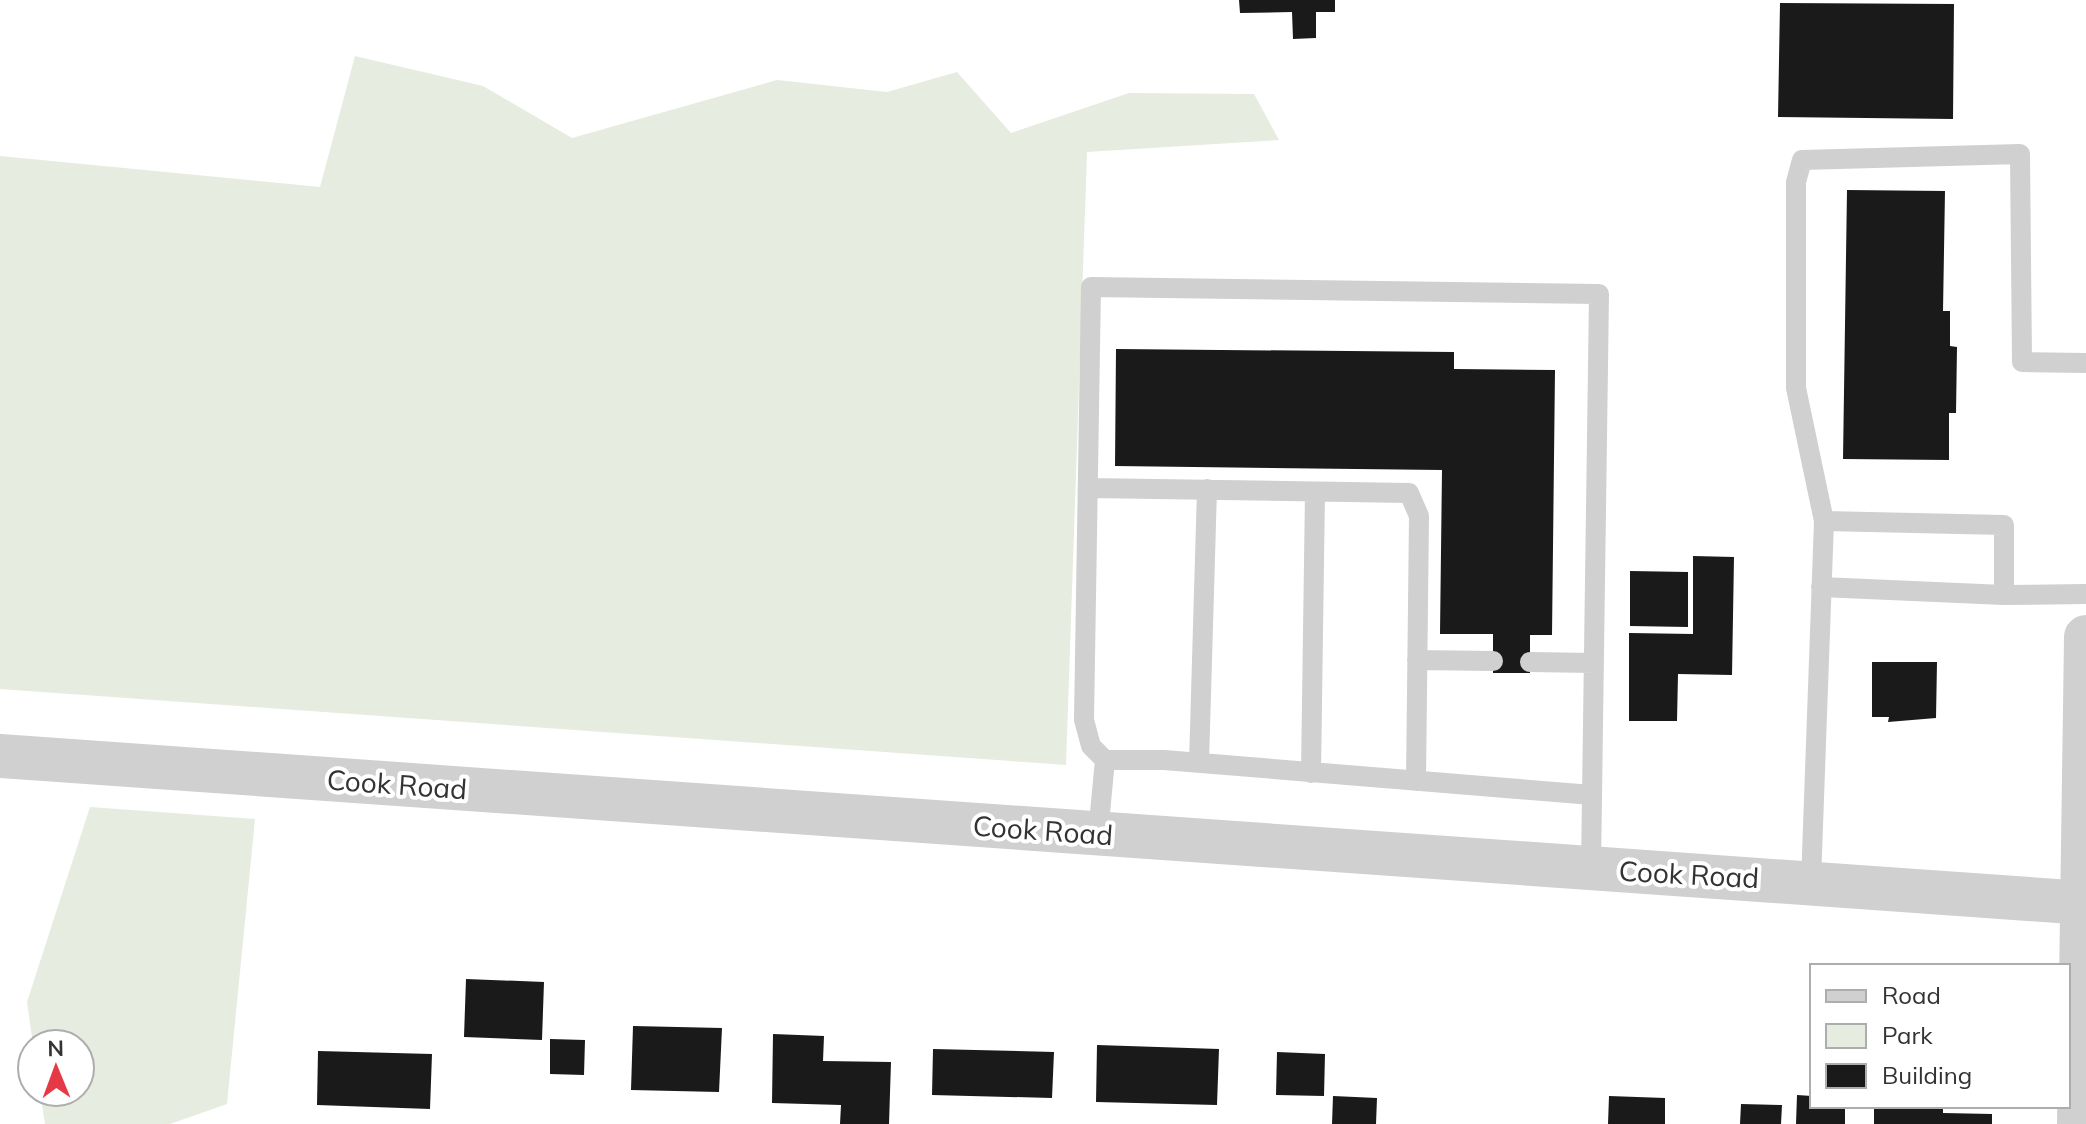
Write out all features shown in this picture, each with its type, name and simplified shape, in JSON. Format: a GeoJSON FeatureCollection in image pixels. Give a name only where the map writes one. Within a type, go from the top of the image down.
{"type":"FeatureCollection","features":[{"type":"Feature","properties":{"kind":"street"},"geometry":{"type":"LineString","coordinates":[[2079,1124],[2086,637]]}},
{"type":"Feature","properties":{"kind":"street","name":"Cook Road"},"geometry":{"type":"LineString","coordinates":[[0,756],[2084,903]]}},
{"type":"Feature","properties":{"kind":"lane"},"geometry":{"type":"LineString","coordinates":[[1811,882],[1824,521],[1796,388],[1796,182],[1802,160],[2020,154],[2022,362],[2086,363]]}},
{"type":"Feature","properties":{"kind":"lane"},"geometry":{"type":"LineString","coordinates":[[1591,868],[1599,294],[1091,287],[1084,720],[1091,746],[1105,760],[1199,763],[1592,795]]}},
{"type":"Feature","properties":{"kind":"lane"},"geometry":{"type":"LineString","coordinates":[[1089,488],[1409,493],[1419,516],[1416,781]]}},
{"type":"Feature","properties":{"kind":"lane"},"geometry":{"type":"LineString","coordinates":[[1199,763],[1207,489]]}},
{"type":"Feature","properties":{"kind":"lane"},"geometry":{"type":"LineString","coordinates":[[1311,773],[1315,492]]}},
{"type":"Feature","properties":{"kind":"lane"},"geometry":{"type":"LineString","coordinates":[[1824,521],[2004,525],[2004,595]]}},
{"type":"Feature","properties":{"kind":"lane"},"geometry":{"type":"LineString","coordinates":[[1821,587],[2004,595],[2086,594]]}},
{"type":"Feature","properties":{"kind":"lane"},"geometry":{"type":"LineString","coordinates":[[1417,660],[1493,661]]}},
{"type":"Feature","properties":{"kind":"lane"},"geometry":{"type":"LineString","coordinates":[[1530,662],[1594,663]]}},
{"type":"Feature","properties":{"kind":"lane"},"geometry":{"type":"LineString","coordinates":[[1098,834],[1105,760]]}},
{"type":"Feature","properties":{"kind":"green space"},"geometry":{"type":"Polygon","coordinates":[[[355,56],[483,86],[572,138],[777,80],[887,92],[957,72],[1011,133],[1129,93],[1254,94],[1279,140],[1087,152],[1066,765],[0,689],[0,156],[320,187],[355,56]]]}},
{"type":"Feature","properties":{"kind":"green space"},"geometry":{"type":"Polygon","coordinates":[[[90,807],[255,819],[227,1104],[170,1124],[45,1124],[42,1108],[96,1108],[96,1028],[31,1028],[27,1002],[90,807]]]}},
{"type":"Feature","properties":{"kind":"building"},"geometry":{"type":"Polygon","coordinates":[[[1239,0],[1335,0],[1335,12],[1316,12],[1316,38],[1293,39],[1292,12],[1240,13],[1239,0]]]}},
{"type":"Feature","properties":{"kind":"building"},"geometry":{"type":"Polygon","coordinates":[[[1780,3],[1954,4],[1953,119],[1778,117],[1780,3]]]}},
{"type":"Feature","properties":{"kind":"building"},"geometry":{"type":"Polygon","coordinates":[[[1847,190],[1945,191],[1943,311],[1950,311],[1950,346],[1957,347],[1956,413],[1949,413],[1949,460],[1843,459],[1847,190]]]}},
{"type":"Feature","properties":{"kind":"building"},"geometry":{"type":"Polygon","coordinates":[[[1116,349],[1454,352],[1454,369],[1555,370],[1552,635],[1530,635],[1530,673],[1493,673],[1493,634],[1440,634],[1442,470],[1115,466],[1116,349]]]}},
{"type":"Feature","properties":{"kind":"building"},"geometry":{"type":"Polygon","coordinates":[[[1693,556],[1734,557],[1732,675],[1678,674],[1677,721],[1629,721],[1629,633],[1693,634],[1693,556]]]}},
{"type":"Feature","properties":{"kind":"building"},"geometry":{"type":"Polygon","coordinates":[[[1630,571],[1688,572],[1688,627],[1630,626],[1630,571]]]}},
{"type":"Feature","properties":{"kind":"building"},"geometry":{"type":"Polygon","coordinates":[[[1872,662],[1937,662],[1936,718],[1888,722],[1889,717],[1872,717],[1872,662]]]}},
{"type":"Feature","properties":{"kind":"building"},"geometry":{"type":"Polygon","coordinates":[[[466,979],[544,982],[542,1040],[464,1037],[466,979]]]}},
{"type":"Feature","properties":{"kind":"building"},"geometry":{"type":"Polygon","coordinates":[[[633,1026],[722,1028],[719,1092],[631,1090],[633,1026]]]}},
{"type":"Feature","properties":{"kind":"building"},"geometry":{"type":"Polygon","coordinates":[[[773,1034],[824,1036],[823,1061],[891,1062],[889,1124],[840,1124],[841,1105],[772,1103],[773,1034]]]}},
{"type":"Feature","properties":{"kind":"building"},"geometry":{"type":"Polygon","coordinates":[[[550,1039],[585,1040],[584,1075],[550,1074],[550,1039]]]}},
{"type":"Feature","properties":{"kind":"building"},"geometry":{"type":"Polygon","coordinates":[[[1097,1045],[1219,1049],[1217,1105],[1096,1102],[1097,1045]]]}},
{"type":"Feature","properties":{"kind":"building"},"geometry":{"type":"Polygon","coordinates":[[[933,1049],[1054,1052],[1052,1098],[932,1095],[933,1049]]]}},
{"type":"Feature","properties":{"kind":"building"},"geometry":{"type":"Polygon","coordinates":[[[318,1051],[432,1054],[430,1109],[317,1105],[318,1051]]]}},
{"type":"Feature","properties":{"kind":"building"},"geometry":{"type":"Polygon","coordinates":[[[1277,1052],[1325,1054],[1324,1096],[1276,1095],[1277,1052]]]}},
{"type":"Feature","properties":{"kind":"building"},"geometry":{"type":"Polygon","coordinates":[[[1797,1095],[1810,1096],[1810,1108],[1845,1108],[1845,1124],[1796,1124],[1797,1095]]]}},
{"type":"Feature","properties":{"kind":"building"},"geometry":{"type":"Polygon","coordinates":[[[1333,1096],[1377,1098],[1376,1124],[1332,1124],[1333,1096]]]}},
{"type":"Feature","properties":{"kind":"building"},"geometry":{"type":"Polygon","coordinates":[[[1609,1096],[1665,1098],[1665,1124],[1608,1124],[1609,1096]]]}},
{"type":"Feature","properties":{"kind":"building"},"geometry":{"type":"Polygon","coordinates":[[[1741,1104],[1782,1105],[1781,1124],[1740,1124],[1741,1104]]]}},
{"type":"Feature","properties":{"kind":"building"},"geometry":{"type":"Polygon","coordinates":[[[1874,1108],[1943,1108],[1943,1113],[1992,1114],[1992,1124],[1874,1124],[1874,1108]]]}}]}
